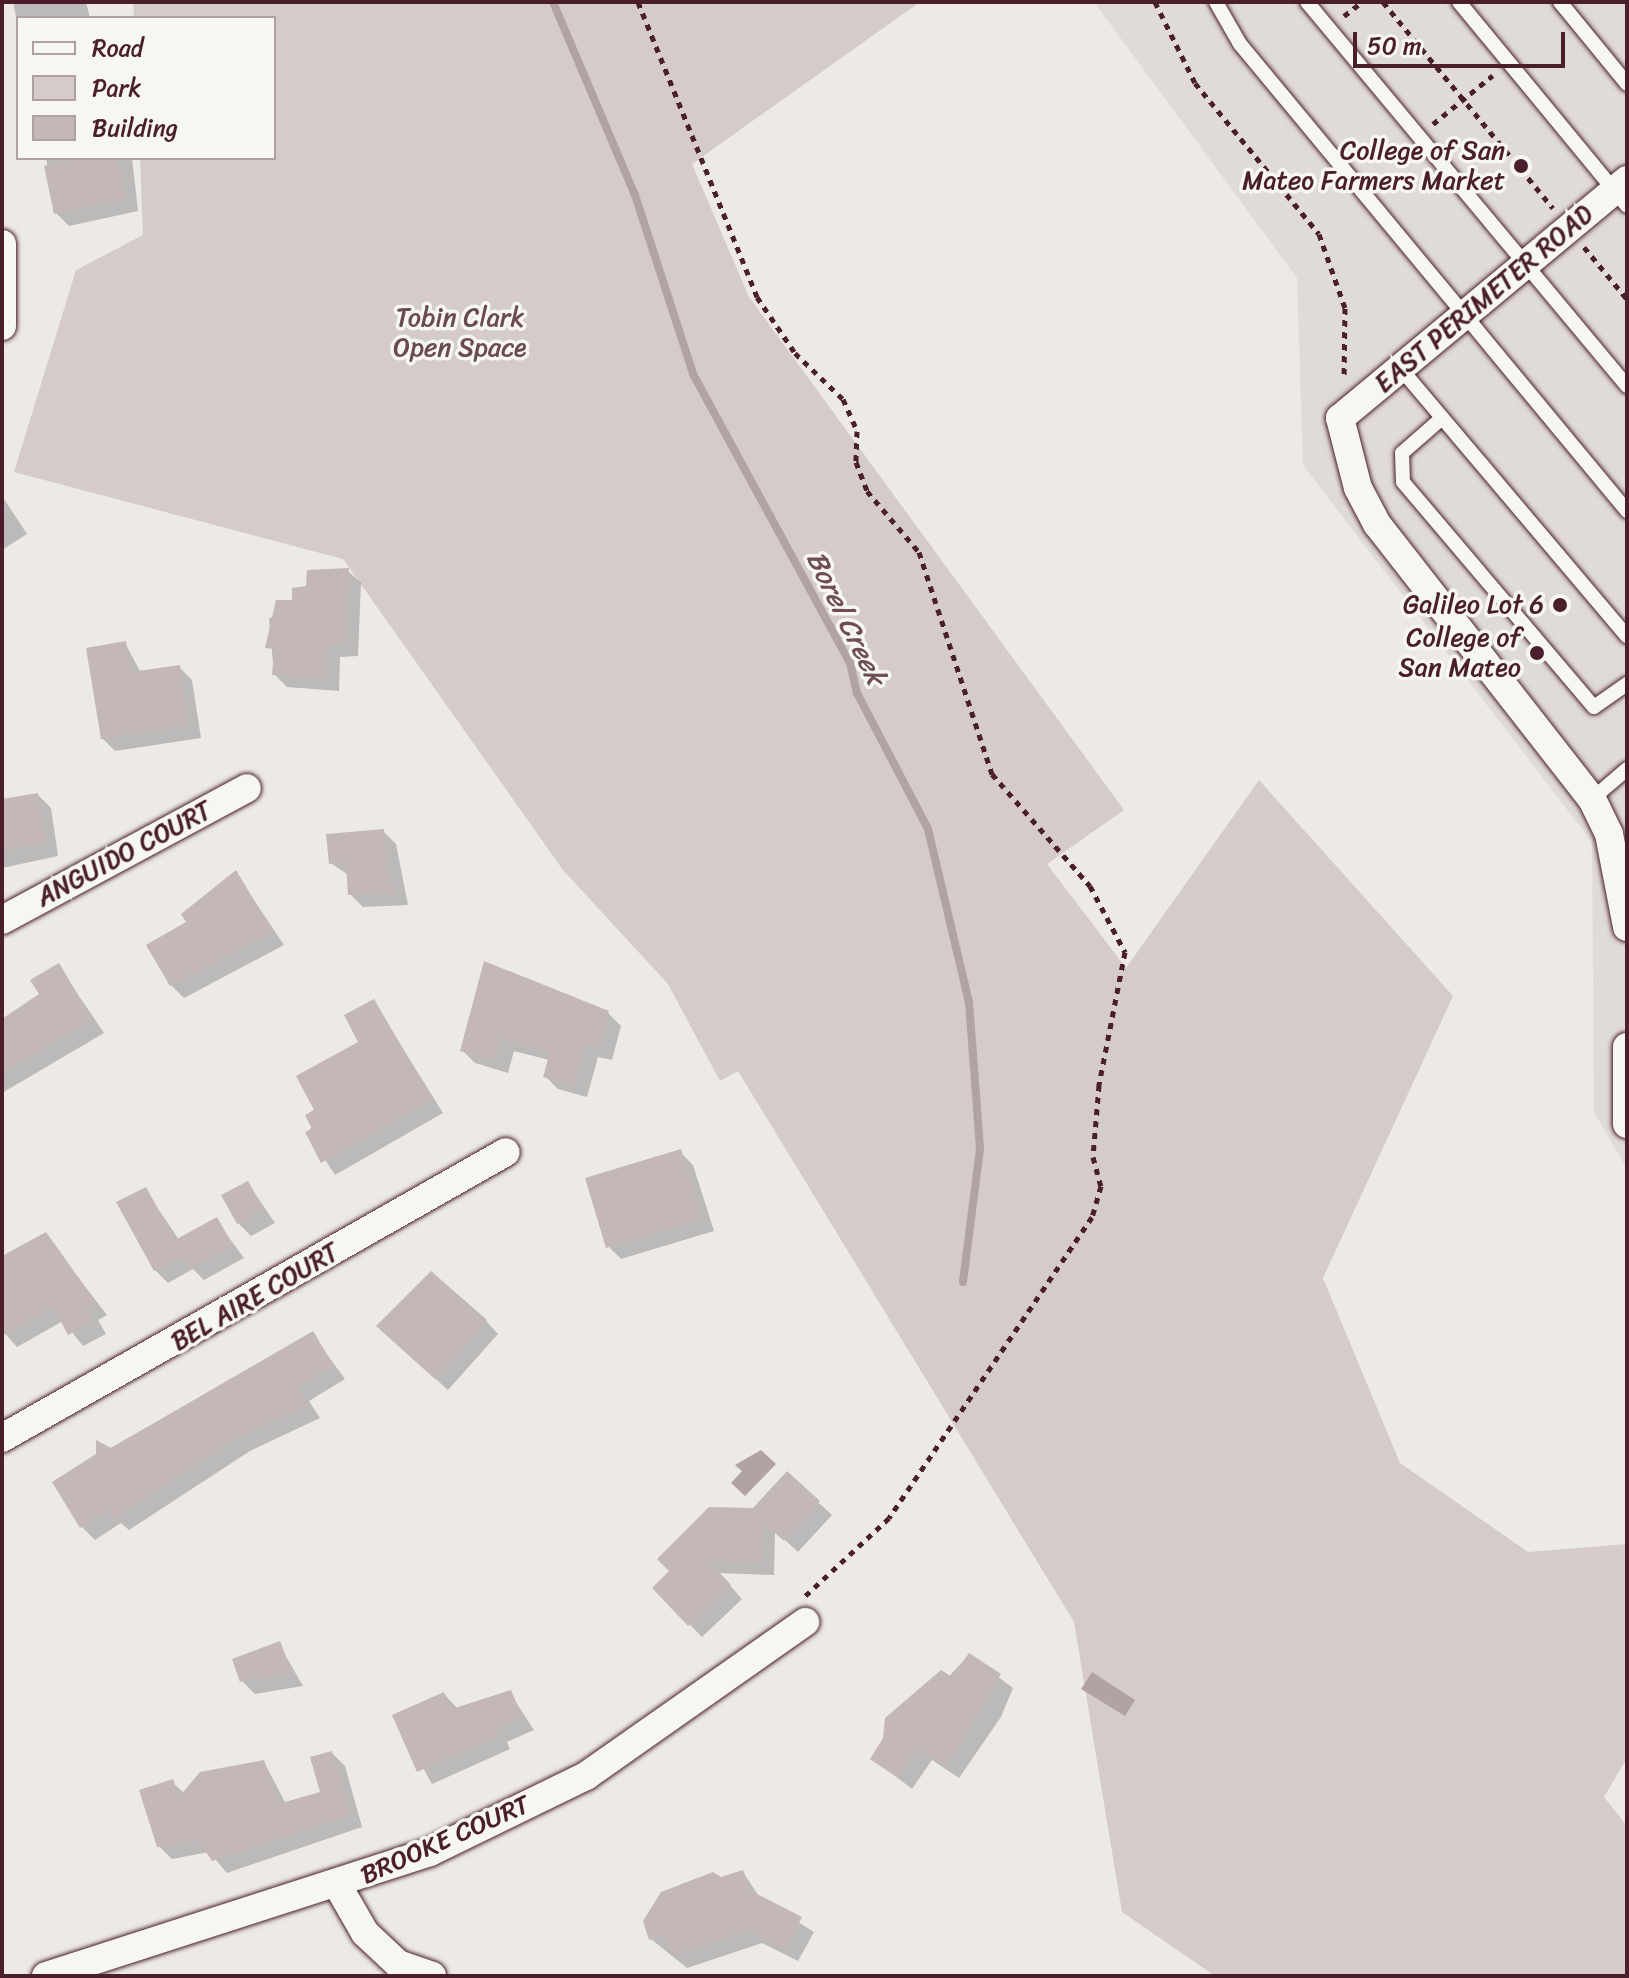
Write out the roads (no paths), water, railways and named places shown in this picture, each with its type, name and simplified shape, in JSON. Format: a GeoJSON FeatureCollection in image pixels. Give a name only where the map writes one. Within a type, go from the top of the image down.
{"type":"FeatureCollection","features":[{"type":"Feature","properties":{"kind":"street","name":"EAST PERIMETER ROAD"},"geometry":{"type":"LineString","coordinates":[[1592,799],[1377,524],[1358,488],[1340,418],[1463,314],[1526,267],[1569,228],[1623,192]]}},
{"type":"Feature","properties":{"kind":"street"},"geometry":{"type":"LineString","coordinates":[[2,244],[8,286],[2,326]]}},
{"type":"Feature","properties":{"kind":"street","name":"ANGUIDO COURT"},"geometry":{"type":"LineString","coordinates":[[2,920],[247,788]]}},
{"type":"Feature","properties":{"kind":"street"},"geometry":{"type":"LineString","coordinates":[[1592,799],[1609,834],[1627,927]]}},
{"type":"Feature","properties":{"kind":"street"},"geometry":{"type":"LineString","coordinates":[[1627,1047],[1627,1124]]}},
{"type":"Feature","properties":{"kind":"street","name":"BEL AIRE COURT"},"geometry":{"type":"LineString","coordinates":[[2,1438],[506,1152]]}},
{"type":"Feature","properties":{"kind":"street","name":"BROOKE COURT"},"geometry":{"type":"LineString","coordinates":[[46,1976],[338,1886],[430,1852],[586,1776],[805,1622]]}},
{"type":"Feature","properties":{"kind":"street"},"geometry":{"type":"LineString","coordinates":[[338,1886],[365,1933],[398,1964],[432,1976]]}},
{"type":"Feature","properties":{"kind":"lane"},"geometry":{"type":"LineString","coordinates":[[1216,2],[1240,44],[1627,511]]}},
{"type":"Feature","properties":{"kind":"lane"},"geometry":{"type":"LineString","coordinates":[[1307,2],[1627,386]]}},
{"type":"Feature","properties":{"kind":"lane"},"geometry":{"type":"LineString","coordinates":[[1459,2],[1623,192]]}},
{"type":"Feature","properties":{"kind":"lane"},"geometry":{"type":"LineString","coordinates":[[1560,2],[1627,84]]}},
{"type":"Feature","properties":{"kind":"lane"},"geometry":{"type":"LineString","coordinates":[[1401,369],[1627,636]]}},
{"type":"Feature","properties":{"kind":"lane"},"geometry":{"type":"LineString","coordinates":[[1442,418],[1402,453],[1403,482],[1594,707],[1627,684]]}},
{"type":"Feature","properties":{"kind":"lane"},"geometry":{"type":"LineString","coordinates":[[1592,799],[1627,769]]}},
{"type":"Feature","properties":{"kind":"waterway","name":"Borel Creek"},"geometry":{"type":"LineString","coordinates":[[553,2],[635,195],[693,374],[850,663],[857,693],[928,829],[969,1002],[980,1149],[963,1282]]}},
{"type":"Feature","properties":{"kind":"place","name":"College of San Mateo Farmers Market"},"geometry":{"type":"Point","coordinates":[1521,166]}},
{"type":"Feature","properties":{"kind":"place","name":"Galileo Lot 6"},"geometry":{"type":"Point","coordinates":[1560,605]}},
{"type":"Feature","properties":{"kind":"place","name":"College of San Mateo"},"geometry":{"type":"Point","coordinates":[1537,653]}},
{"type":"Feature","properties":{"kind":"park label","name":"Tobin Clark Open Space"},"geometry":{"type":"Point","coordinates":[460,333]}}]}
